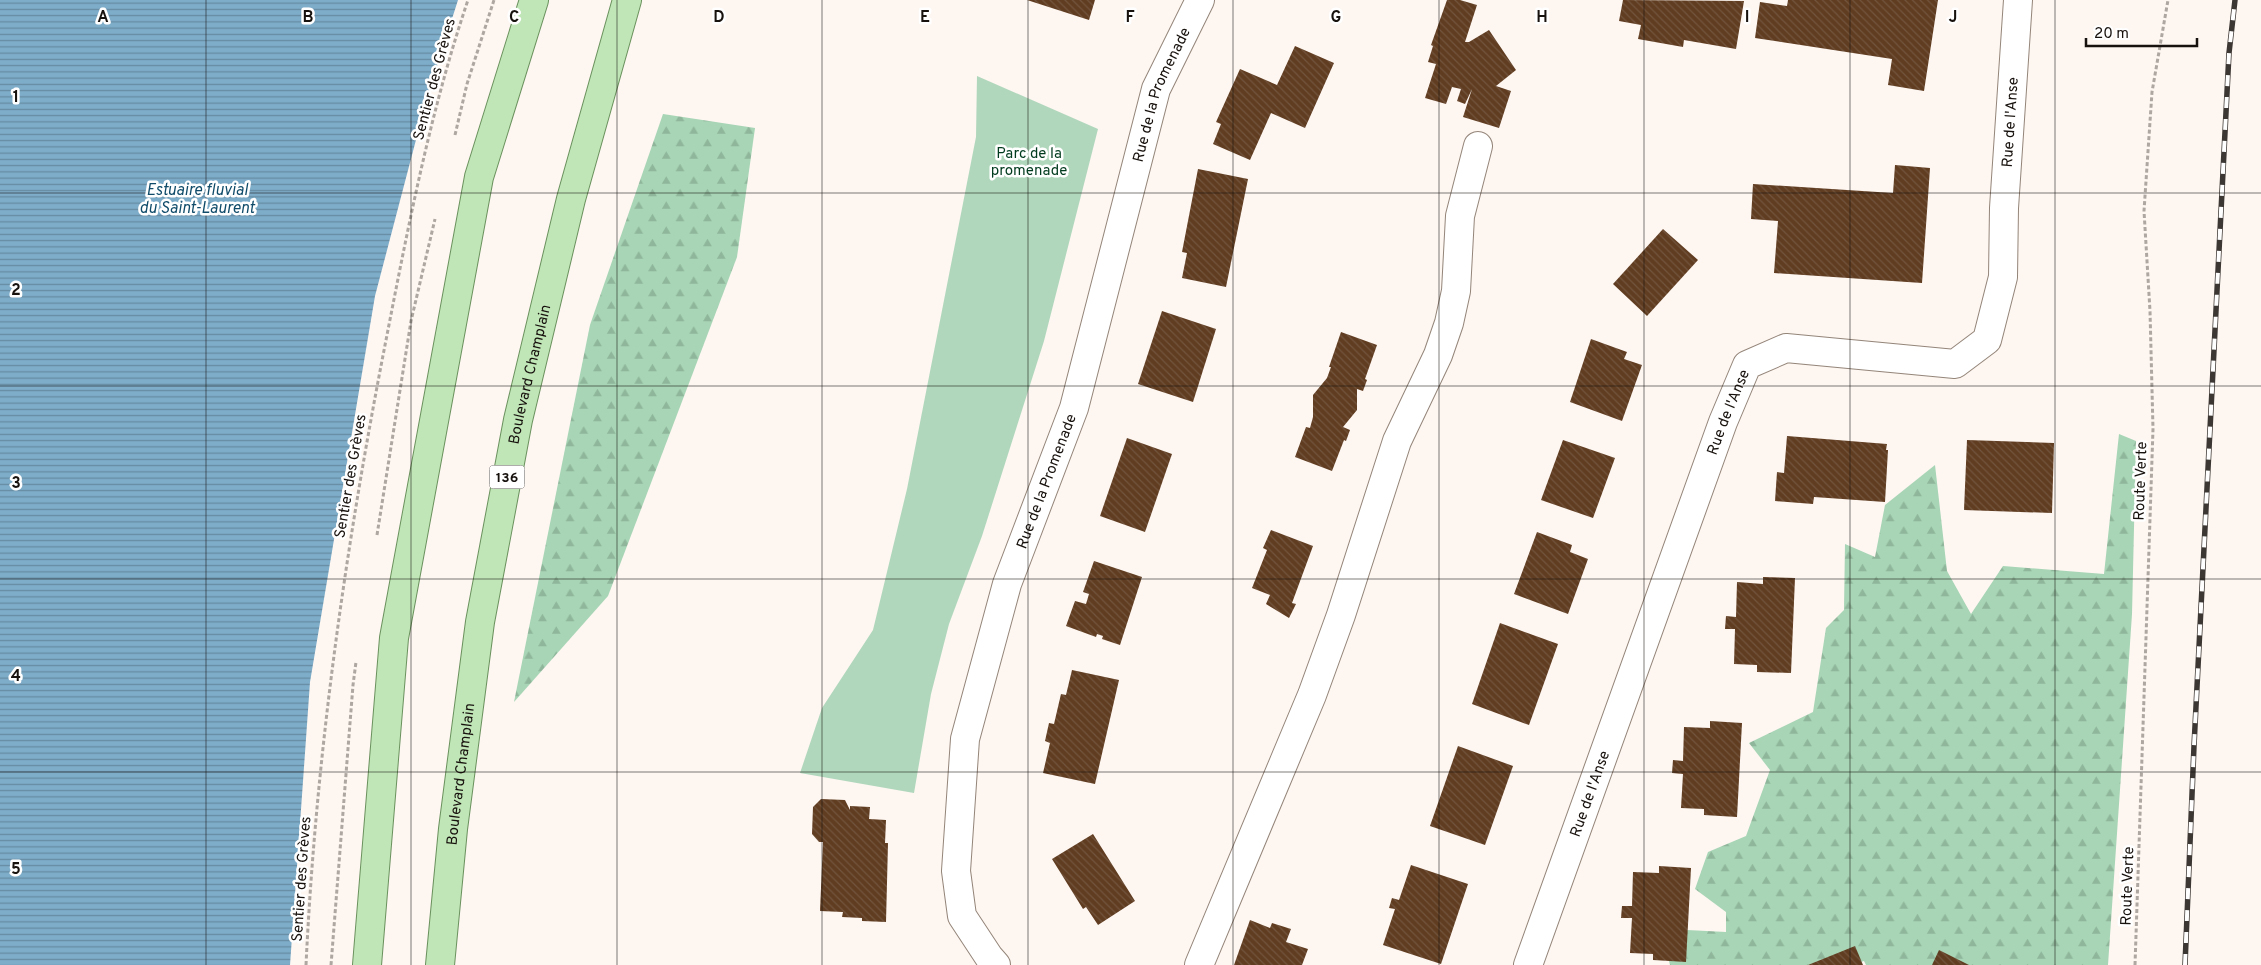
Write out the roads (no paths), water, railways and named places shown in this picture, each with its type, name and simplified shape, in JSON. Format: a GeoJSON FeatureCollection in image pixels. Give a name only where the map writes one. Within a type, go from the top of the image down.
{"type":"FeatureCollection","features":[{"type":"Feature","properties":{"kind":"main road"},"geometry":{"type":"LineString","coordinates":[[366,965],[394,638],[479,177],[534,0]]}},
{"type":"Feature","properties":{"kind":"main road","name":"Boulevard Champlain"},"geometry":{"type":"LineString","coordinates":[[440,965],[453,829],[480,622],[516,430],[571,199],[627,0]]}},
{"type":"Feature","properties":{"kind":"street","name":"Rue de la Promenade"},"geometry":{"type":"LineString","coordinates":[[987,962],[962,916],[956,871],[965,739],[1007,584],[1074,408],[1156,89],[1200,0]]}},
{"type":"Feature","properties":{"kind":"street","name":"Rue de l'Anse"},"geometry":{"type":"LineString","coordinates":[[1528,965],[1723,422],[1747,365],[1786,348],[1955,364],[1987,340],[2003,277],[2004,208],[2018,0]]}},
{"type":"Feature","properties":{"kind":"street"},"geometry":{"type":"LineString","coordinates":[[1199,965],[1312,695],[1341,615],[1397,441],[1438,356],[1449,323],[1456,291],[1460,216],[1478,146]]}},
{"type":"Feature","properties":{"kind":"water","name":"Estuaire fluvial du Saint-Laurent"},"geometry":{"type":"Polygon","coordinates":[[[0,0],[458,0],[428,94],[375,296],[310,682],[290,965],[0,965],[0,0]]]}},
{"type":"Feature","properties":{"kind":"railway"},"geometry":{"type":"LineString","coordinates":[[2185,965],[2194,746],[2229,53],[2235,0]]}},
{"type":"Feature","properties":{"kind":"park label","name":"Parc de la promenade"},"geometry":{"type":"Point","coordinates":[1029,162]}}]}
